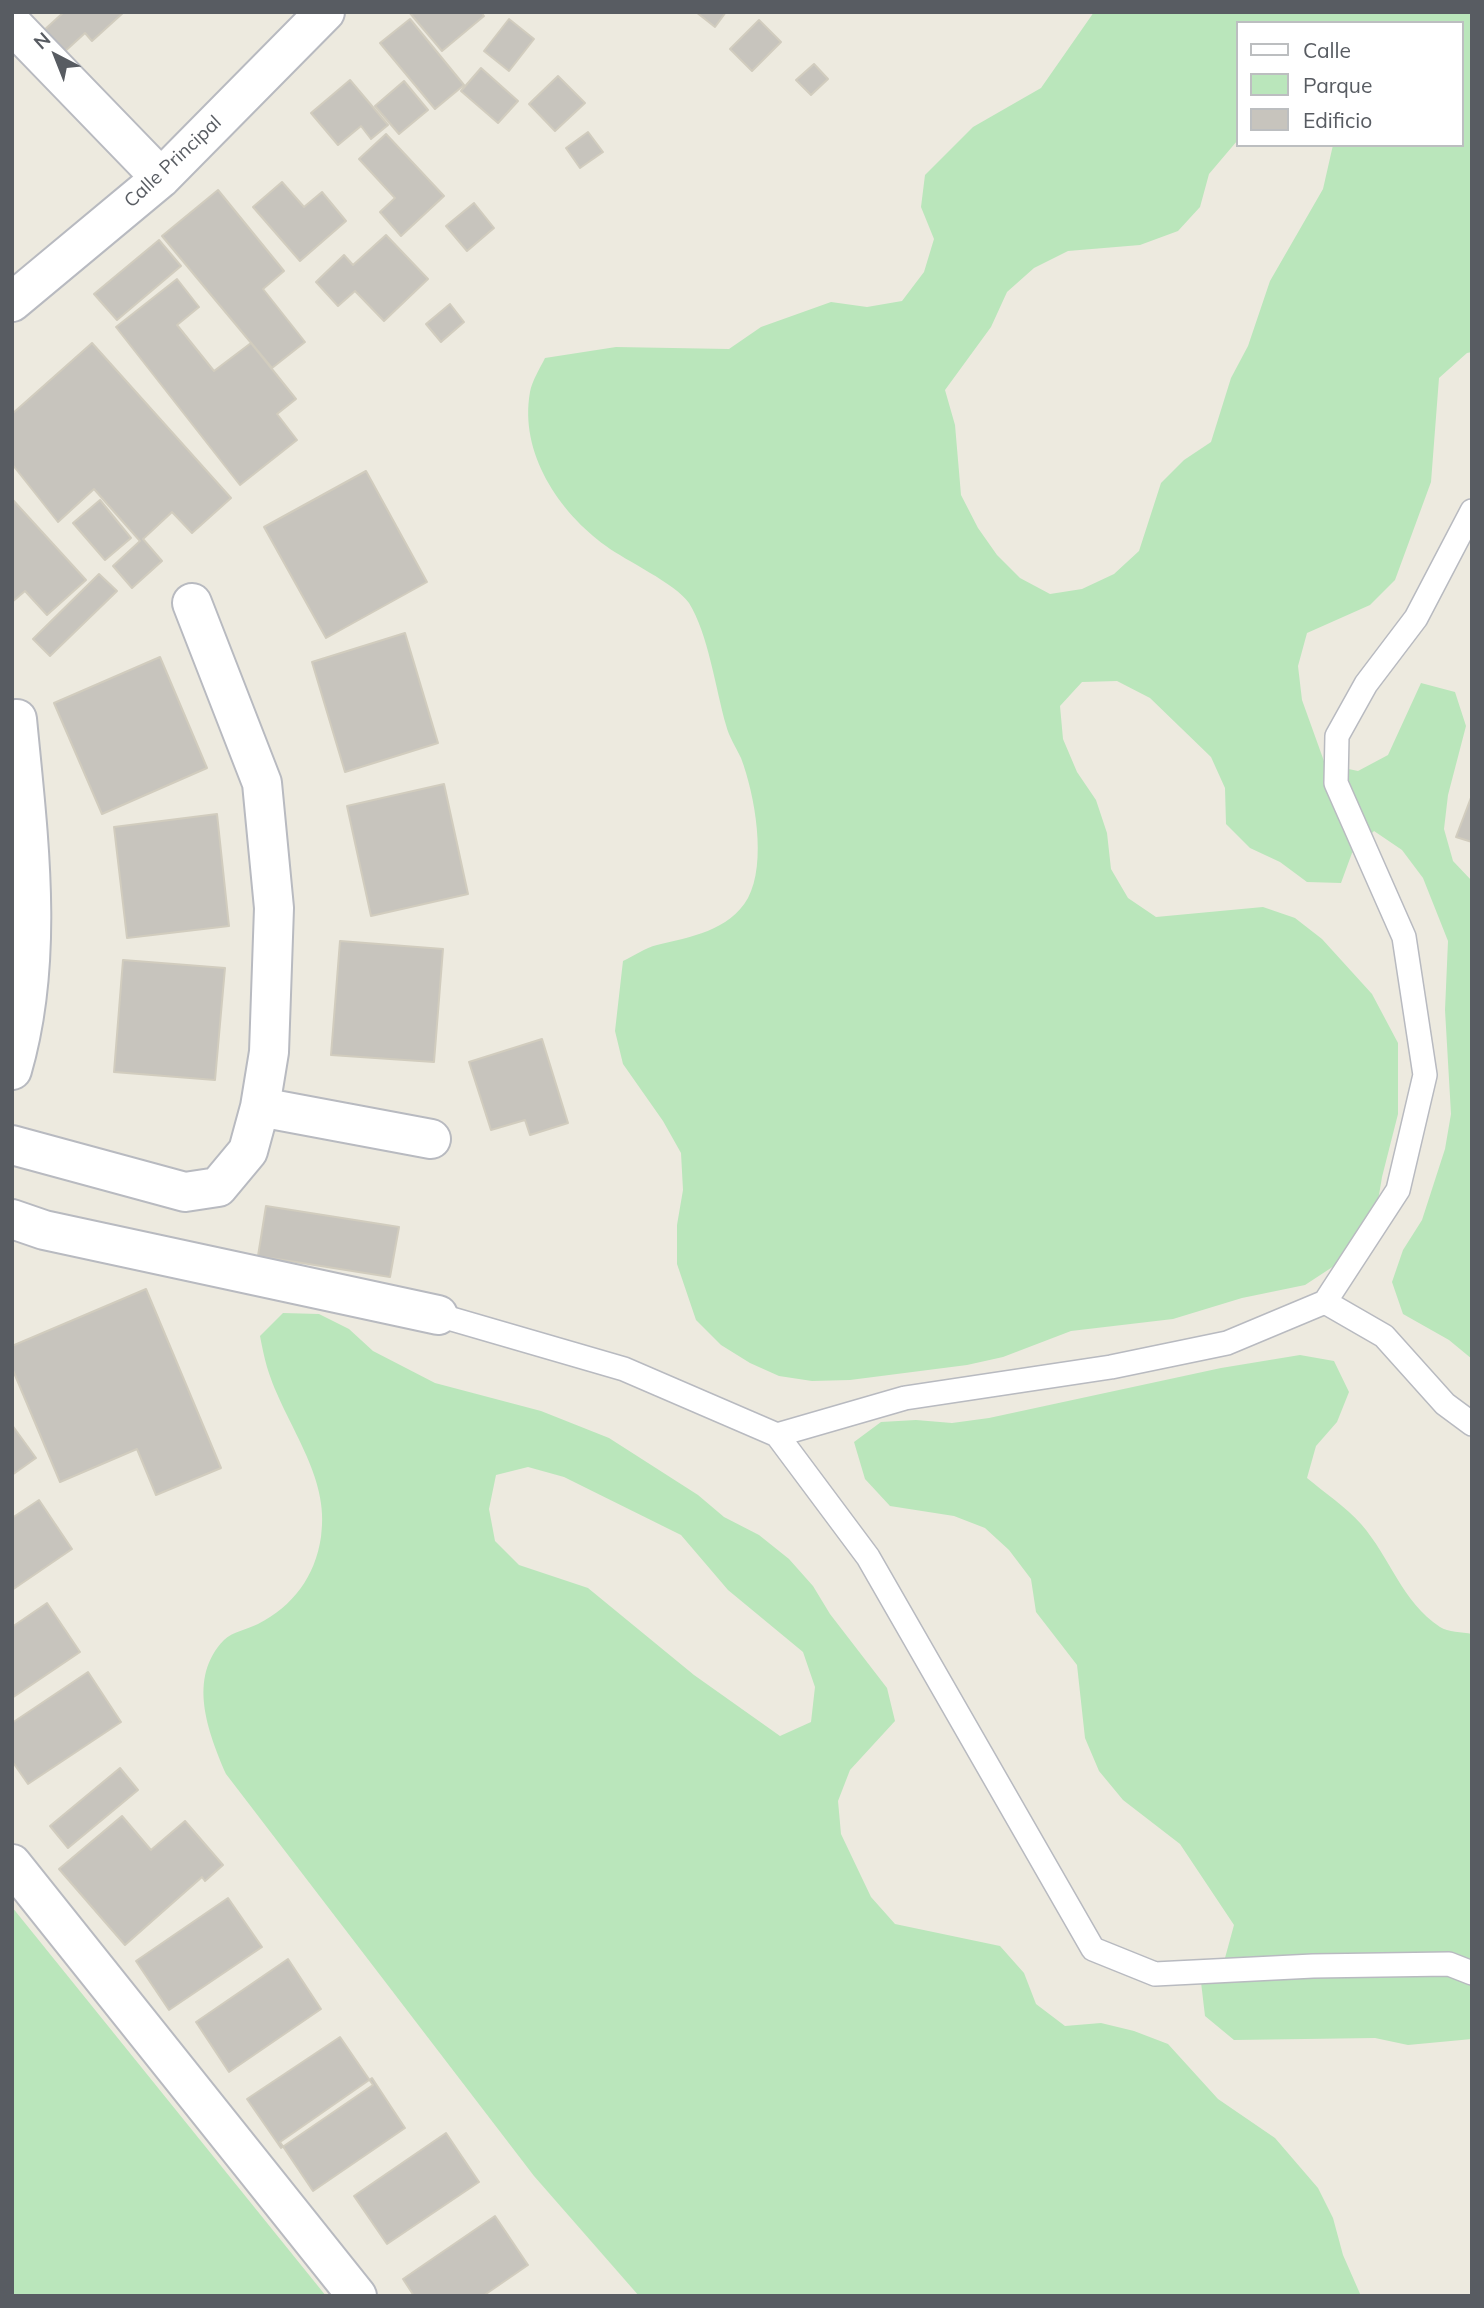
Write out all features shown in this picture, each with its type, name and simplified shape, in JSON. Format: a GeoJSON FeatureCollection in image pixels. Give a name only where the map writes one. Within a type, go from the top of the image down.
{"type":"FeatureCollection","features":[{"type":"Feature","properties":{"kind":"street","name":"Calle Principal"},"geometry":{"type":"LineString","coordinates":[[12,302],[161,178],[325,12]]}},
{"type":"Feature","properties":{"kind":"street"},"geometry":{"type":"LineString","coordinates":[[12,24],[161,178]]}},
{"type":"Feature","properties":{"kind":"street"},"geometry":{"type":"LineString","coordinates":[[12,1145],[185,1192],[218,1187],[248,1151],[260,1107],[269,1052],[274,908],[262,783],[192,603]]}},
{"type":"Feature","properties":{"kind":"street"},"geometry":{"type":"LineString","coordinates":[[12,1070],[20,1044],[30,970],[29,853],[17,719]]}},
{"type":"Feature","properties":{"kind":"street"},"geometry":{"type":"LineString","coordinates":[[260,1107],[431,1139]]}},
{"type":"Feature","properties":{"kind":"street"},"geometry":{"type":"LineString","coordinates":[[12,1219],[44,1230],[438,1315]]}},
{"type":"Feature","properties":{"kind":"street"},"geometry":{"type":"LineString","coordinates":[[12,1864],[357,2296]]}},
{"type":"Feature","properties":{"kind":"lane"},"geometry":{"type":"LineString","coordinates":[[777,1435],[905,1398],[1111,1367],[1227,1343],[1325,1302],[1398,1190],[1425,1075],[1404,937],[1336,783],[1337,736],[1366,684],[1416,618],[1472,511]]}},
{"type":"Feature","properties":{"kind":"lane"},"geometry":{"type":"LineString","coordinates":[[1325,1302],[1384,1336],[1446,1404],[1472,1424]]}},
{"type":"Feature","properties":{"kind":"lane"},"geometry":{"type":"LineString","coordinates":[[438,1315],[624,1369],[777,1435],[868,1557],[1093,1949],[1155,1974],[1313,1966],[1449,1964],[1472,1973]]}},
{"type":"Feature","properties":{"kind":"green space"},"geometry":{"type":"Polygon","coordinates":[[[1094,12],[1472,12],[1472,352],[1467,353],[1439,378],[1431,482],[1395,580],[1370,605],[1307,633],[1298,666],[1302,700],[1325,764],[1358,771],[1388,755],[1421,683],[1455,692],[1466,726],[1448,795],[1444,829],[1453,861],[1472,881],[1472,1359],[1449,1340],[1403,1314],[1392,1282],[1403,1250],[1422,1220],[1445,1149],[1451,1114],[1445,1010],[1448,941],[1423,878],[1402,850],[1374,831],[1352,853],[1341,883],[1307,882],[1280,862],[1250,848],[1226,824],[1225,788],[1211,757],[1150,698],[1117,681],[1082,682],[1060,706],[1063,739],[1077,772],[1096,800],[1107,833],[1111,869],[1128,898],[1156,917],[1263,907],[1295,918],[1322,939],[1372,994],[1398,1043],[1398,1114],[1376,1213],[1360,1241],[1334,1266],[1305,1285],[1242,1298],[1173,1319],[1071,1331],[1003,1357],[967,1365],[850,1380],[812,1381],[779,1376],[750,1363],[721,1345],[696,1320],[677,1264],[677,1225],[683,1190],[681,1153],[663,1121],[623,1064],[615,1031],[623,961],[653,946],[708,931],[720,925],[740,909],[748,898],[754,883],[758,848],[751,791],[741,758],[727,729],[696,615],[682,595],[606,546],[573,516],[558,498],[537,459],[531,437],[528,415],[530,392],[545,358],[616,347],[729,349],[761,327],[831,302],[867,307],[902,301],[924,272],[934,239],[921,207],[925,175],[973,127],[1041,88],[1094,12]],[[1236,21],[1236,142],[1209,174],[1200,207],[1178,231],[1140,245],[1068,251],[1034,268],[1007,292],[991,327],[945,390],[955,425],[961,495],[978,528],[997,555],[1020,578],[1050,594],[1082,589],[1114,574],[1139,551],[1161,483],[1184,460],[1211,442],[1231,378],[1248,346],[1270,281],[1323,189],[1333,147],[1463,147],[1463,21],[1236,21]]]}},
{"type":"Feature","properties":{"kind":"green space"},"geometry":{"type":"Polygon","coordinates":[[[283,1313],[319,1314],[349,1329],[373,1351],[435,1383],[541,1411],[609,1438],[698,1495],[724,1517],[759,1535],[789,1559],[813,1586],[830,1614],[887,1688],[895,1721],[850,1770],[838,1801],[841,1834],[871,1897],[895,1924],[1000,1946],[1024,1973],[1036,2004],[1065,2026],[1101,2023],[1134,2031],[1168,2044],[1218,2099],[1275,2138],[1318,2188],[1333,2218],[1343,2255],[1361,2296],[639,2296],[534,2176],[226,1774],[219,1758],[204,1705],[206,1671],[213,1655],[227,1637],[271,1617],[292,1599],[314,1565],[321,1537],[322,1514],[313,1471],[275,1388],[260,1336],[283,1313]],[[528,1467],[496,1475],[489,1509],[495,1541],[519,1565],[588,1588],[694,1675],[780,1736],[811,1722],[815,1687],[803,1652],[728,1590],[681,1535],[564,1477],[528,1467]]]}},
{"type":"Feature","properties":{"kind":"green space"},"geometry":{"type":"Polygon","coordinates":[[[1300,1355],[1334,1361],[1349,1392],[1337,1422],[1316,1446],[1307,1478],[1361,1524],[1406,1592],[1427,1617],[1443,1629],[1472,1634],[1472,2039],[1408,2045],[1375,2038],[1234,2040],[1205,2016],[1201,1982],[1225,1958],[1234,1925],[1180,1844],[1123,1800],[1099,1771],[1085,1738],[1077,1665],[1036,1612],[1031,1579],[1009,1550],[985,1528],[954,1516],[890,1506],[865,1479],[854,1442],[881,1422],[916,1420],[952,1423],[989,1418],[1221,1368],[1300,1355]]]}},
{"type":"Feature","properties":{"kind":"green space"},"geometry":{"type":"Polygon","coordinates":[[[12,1907],[326,2296],[12,2296],[12,1907]]]}},
{"type":"Feature","properties":{"kind":"building"},"geometry":{"type":"Polygon","coordinates":[[[64,12],[124,12],[92,41],[85,33],[62,54],[42,32],[64,12]]]}},
{"type":"Feature","properties":{"kind":"building"},"geometry":{"type":"Polygon","coordinates":[[[409,12],[481,12],[484,16],[442,51],[409,12]]]}},
{"type":"Feature","properties":{"kind":"building"},"geometry":{"type":"Polygon","coordinates":[[[696,12],[726,12],[715,27],[696,12]]]}},
{"type":"Feature","properties":{"kind":"building"},"geometry":{"type":"Polygon","coordinates":[[[410,19],[464,85],[435,109],[380,43],[410,19]]]}},
{"type":"Feature","properties":{"kind":"building"},"geometry":{"type":"Polygon","coordinates":[[[509,19],[534,39],[509,71],[484,51],[509,19]]]}},
{"type":"Feature","properties":{"kind":"building"},"geometry":{"type":"Polygon","coordinates":[[[759,20],[781,42],[752,71],[730,49],[759,20]]]}},
{"type":"Feature","properties":{"kind":"building"},"geometry":{"type":"Polygon","coordinates":[[[814,64],[828,79],[811,95],[796,80],[814,64]]]}},
{"type":"Feature","properties":{"kind":"building"},"geometry":{"type":"Polygon","coordinates":[[[481,68],[518,101],[498,123],[461,91],[481,68]]]}},
{"type":"Feature","properties":{"kind":"building"},"geometry":{"type":"Polygon","coordinates":[[[558,76],[585,103],[555,131],[529,104],[558,76]]]}},
{"type":"Feature","properties":{"kind":"building"},"geometry":{"type":"Polygon","coordinates":[[[350,80],[388,125],[371,139],[361,126],[338,145],[311,113],[350,80]]]}},
{"type":"Feature","properties":{"kind":"building"},"geometry":{"type":"Polygon","coordinates":[[[404,81],[428,110],[399,134],[375,106],[404,81]]]}},
{"type":"Feature","properties":{"kind":"building"},"geometry":{"type":"Polygon","coordinates":[[[588,132],[603,152],[580,168],[566,148],[588,132]]]}},
{"type":"Feature","properties":{"kind":"building"},"geometry":{"type":"Polygon","coordinates":[[[386,134],[444,196],[401,236],[380,212],[395,198],[359,159],[386,134]]]}},
{"type":"Feature","properties":{"kind":"building"},"geometry":{"type":"Polygon","coordinates":[[[282,182],[304,207],[322,192],[346,221],[300,261],[253,207],[282,182]]]}},
{"type":"Feature","properties":{"kind":"building"},"geometry":{"type":"Polygon","coordinates":[[[218,190],[284,271],[263,289],[305,342],[272,368],[162,236],[218,190]]]}},
{"type":"Feature","properties":{"kind":"building"},"geometry":{"type":"Polygon","coordinates":[[[474,203],[494,228],[467,251],[446,226],[474,203]]]}},
{"type":"Feature","properties":{"kind":"building"},"geometry":{"type":"Polygon","coordinates":[[[386,235],[428,279],[384,321],[355,291],[338,306],[316,282],[344,255],[353,265],[386,235]]]}},
{"type":"Feature","properties":{"kind":"building"},"geometry":{"type":"Polygon","coordinates":[[[159,240],[181,266],[117,320],[94,294],[159,240]]]}},
{"type":"Feature","properties":{"kind":"building"},"geometry":{"type":"Polygon","coordinates":[[[177,279],[199,307],[177,325],[214,371],[251,343],[296,399],[277,414],[297,440],[240,485],[116,327],[177,279]]]}},
{"type":"Feature","properties":{"kind":"building"},"geometry":{"type":"Polygon","coordinates":[[[450,304],[464,322],[441,342],[426,324],[450,304]]]}},
{"type":"Feature","properties":{"kind":"building"},"geometry":{"type":"Polygon","coordinates":[[[92,343],[231,498],[192,533],[172,512],[143,539],[162,561],[132,588],[113,566],[140,541],[94,489],[58,522],[12,464],[12,414],[92,343]]]}},
{"type":"Feature","properties":{"kind":"building"},"geometry":{"type":"Polygon","coordinates":[[[366,471],[427,582],[326,638],[264,527],[366,471]]]}},
{"type":"Feature","properties":{"kind":"building"},"geometry":{"type":"Polygon","coordinates":[[[12,499],[86,580],[47,615],[25,591],[12,602],[12,499]]]}},
{"type":"Feature","properties":{"kind":"building"},"geometry":{"type":"Polygon","coordinates":[[[100,500],[131,538],[105,560],[73,523],[100,500]]]}},
{"type":"Feature","properties":{"kind":"building"},"geometry":{"type":"Polygon","coordinates":[[[99,574],[117,591],[50,656],[33,639],[99,574]]]}},
{"type":"Feature","properties":{"kind":"building"},"geometry":{"type":"Polygon","coordinates":[[[405,633],[438,743],[345,772],[312,662],[405,633]]]}},
{"type":"Feature","properties":{"kind":"building"},"geometry":{"type":"Polygon","coordinates":[[[160,657],[207,768],[102,814],[54,703],[160,657]]]}},
{"type":"Feature","properties":{"kind":"building"},"geometry":{"type":"Polygon","coordinates":[[[444,784],[468,894],[371,916],[347,806],[444,784]]]}},
{"type":"Feature","properties":{"kind":"building"},"geometry":{"type":"Polygon","coordinates":[[[1472,795],[1472,842],[1456,837],[1472,795]]]}},
{"type":"Feature","properties":{"kind":"building"},"geometry":{"type":"Polygon","coordinates":[[[217,814],[229,926],[127,938],[114,827],[217,814]]]}},
{"type":"Feature","properties":{"kind":"building"},"geometry":{"type":"Polygon","coordinates":[[[340,941],[443,949],[434,1062],[331,1055],[340,941]]]}},
{"type":"Feature","properties":{"kind":"building"},"geometry":{"type":"Polygon","coordinates":[[[123,960],[225,968],[215,1080],[114,1072],[123,960]]]}},
{"type":"Feature","properties":{"kind":"building"},"geometry":{"type":"Polygon","coordinates":[[[542,1039],[568,1123],[530,1135],[525,1120],[491,1130],[469,1062],[542,1039]]]}},
{"type":"Feature","properties":{"kind":"building"},"geometry":{"type":"Polygon","coordinates":[[[266,1206],[399,1227],[390,1277],[258,1256],[266,1206]]]}},
{"type":"Feature","properties":{"kind":"building"},"geometry":{"type":"Polygon","coordinates":[[[146,1289],[221,1468],[156,1495],[137,1449],[60,1482],[12,1368],[12,1346],[146,1289]]]}},
{"type":"Feature","properties":{"kind":"building"},"geometry":{"type":"Polygon","coordinates":[[[12,1425],[36,1458],[12,1475],[12,1425]]]}},
{"type":"Feature","properties":{"kind":"building"},"geometry":{"type":"Polygon","coordinates":[[[39,1500],[72,1549],[12,1590],[12,1518],[39,1500]]]}},
{"type":"Feature","properties":{"kind":"building"},"geometry":{"type":"Polygon","coordinates":[[[47,1603],[80,1652],[12,1698],[12,1627],[47,1603]]]}},
{"type":"Feature","properties":{"kind":"building"},"geometry":{"type":"Polygon","coordinates":[[[88,1672],[121,1722],[28,1784],[12,1761],[12,1723],[88,1672]]]}},
{"type":"Feature","properties":{"kind":"building"},"geometry":{"type":"Polygon","coordinates":[[[120,1768],[138,1790],[68,1848],[50,1826],[120,1768]]]}},
{"type":"Feature","properties":{"kind":"building"},"geometry":{"type":"Polygon","coordinates":[[[122,1816],[151,1850],[185,1821],[223,1865],[205,1881],[202,1877],[125,1945],[59,1869],[122,1816]]]}},
{"type":"Feature","properties":{"kind":"building"},"geometry":{"type":"Polygon","coordinates":[[[228,1898],[262,1947],[169,2010],[136,1961],[228,1898]]]}},
{"type":"Feature","properties":{"kind":"building"},"geometry":{"type":"Polygon","coordinates":[[[288,1959],[321,2009],[229,2072],[196,2022],[288,1959]]]}},
{"type":"Feature","properties":{"kind":"building"},"geometry":{"type":"Polygon","coordinates":[[[340,2037],[373,2085],[281,2148],[247,2099],[340,2037]]]}},
{"type":"Feature","properties":{"kind":"building"},"geometry":{"type":"Polygon","coordinates":[[[372,2078],[405,2128],[313,2191],[280,2142],[372,2078]]]}},
{"type":"Feature","properties":{"kind":"building"},"geometry":{"type":"Polygon","coordinates":[[[446,2133],[479,2182],[387,2244],[354,2196],[446,2133]]]}},
{"type":"Feature","properties":{"kind":"building"},"geometry":{"type":"Polygon","coordinates":[[[495,2216],[528,2265],[483,2296],[414,2296],[403,2279],[495,2216]]]}}]}
